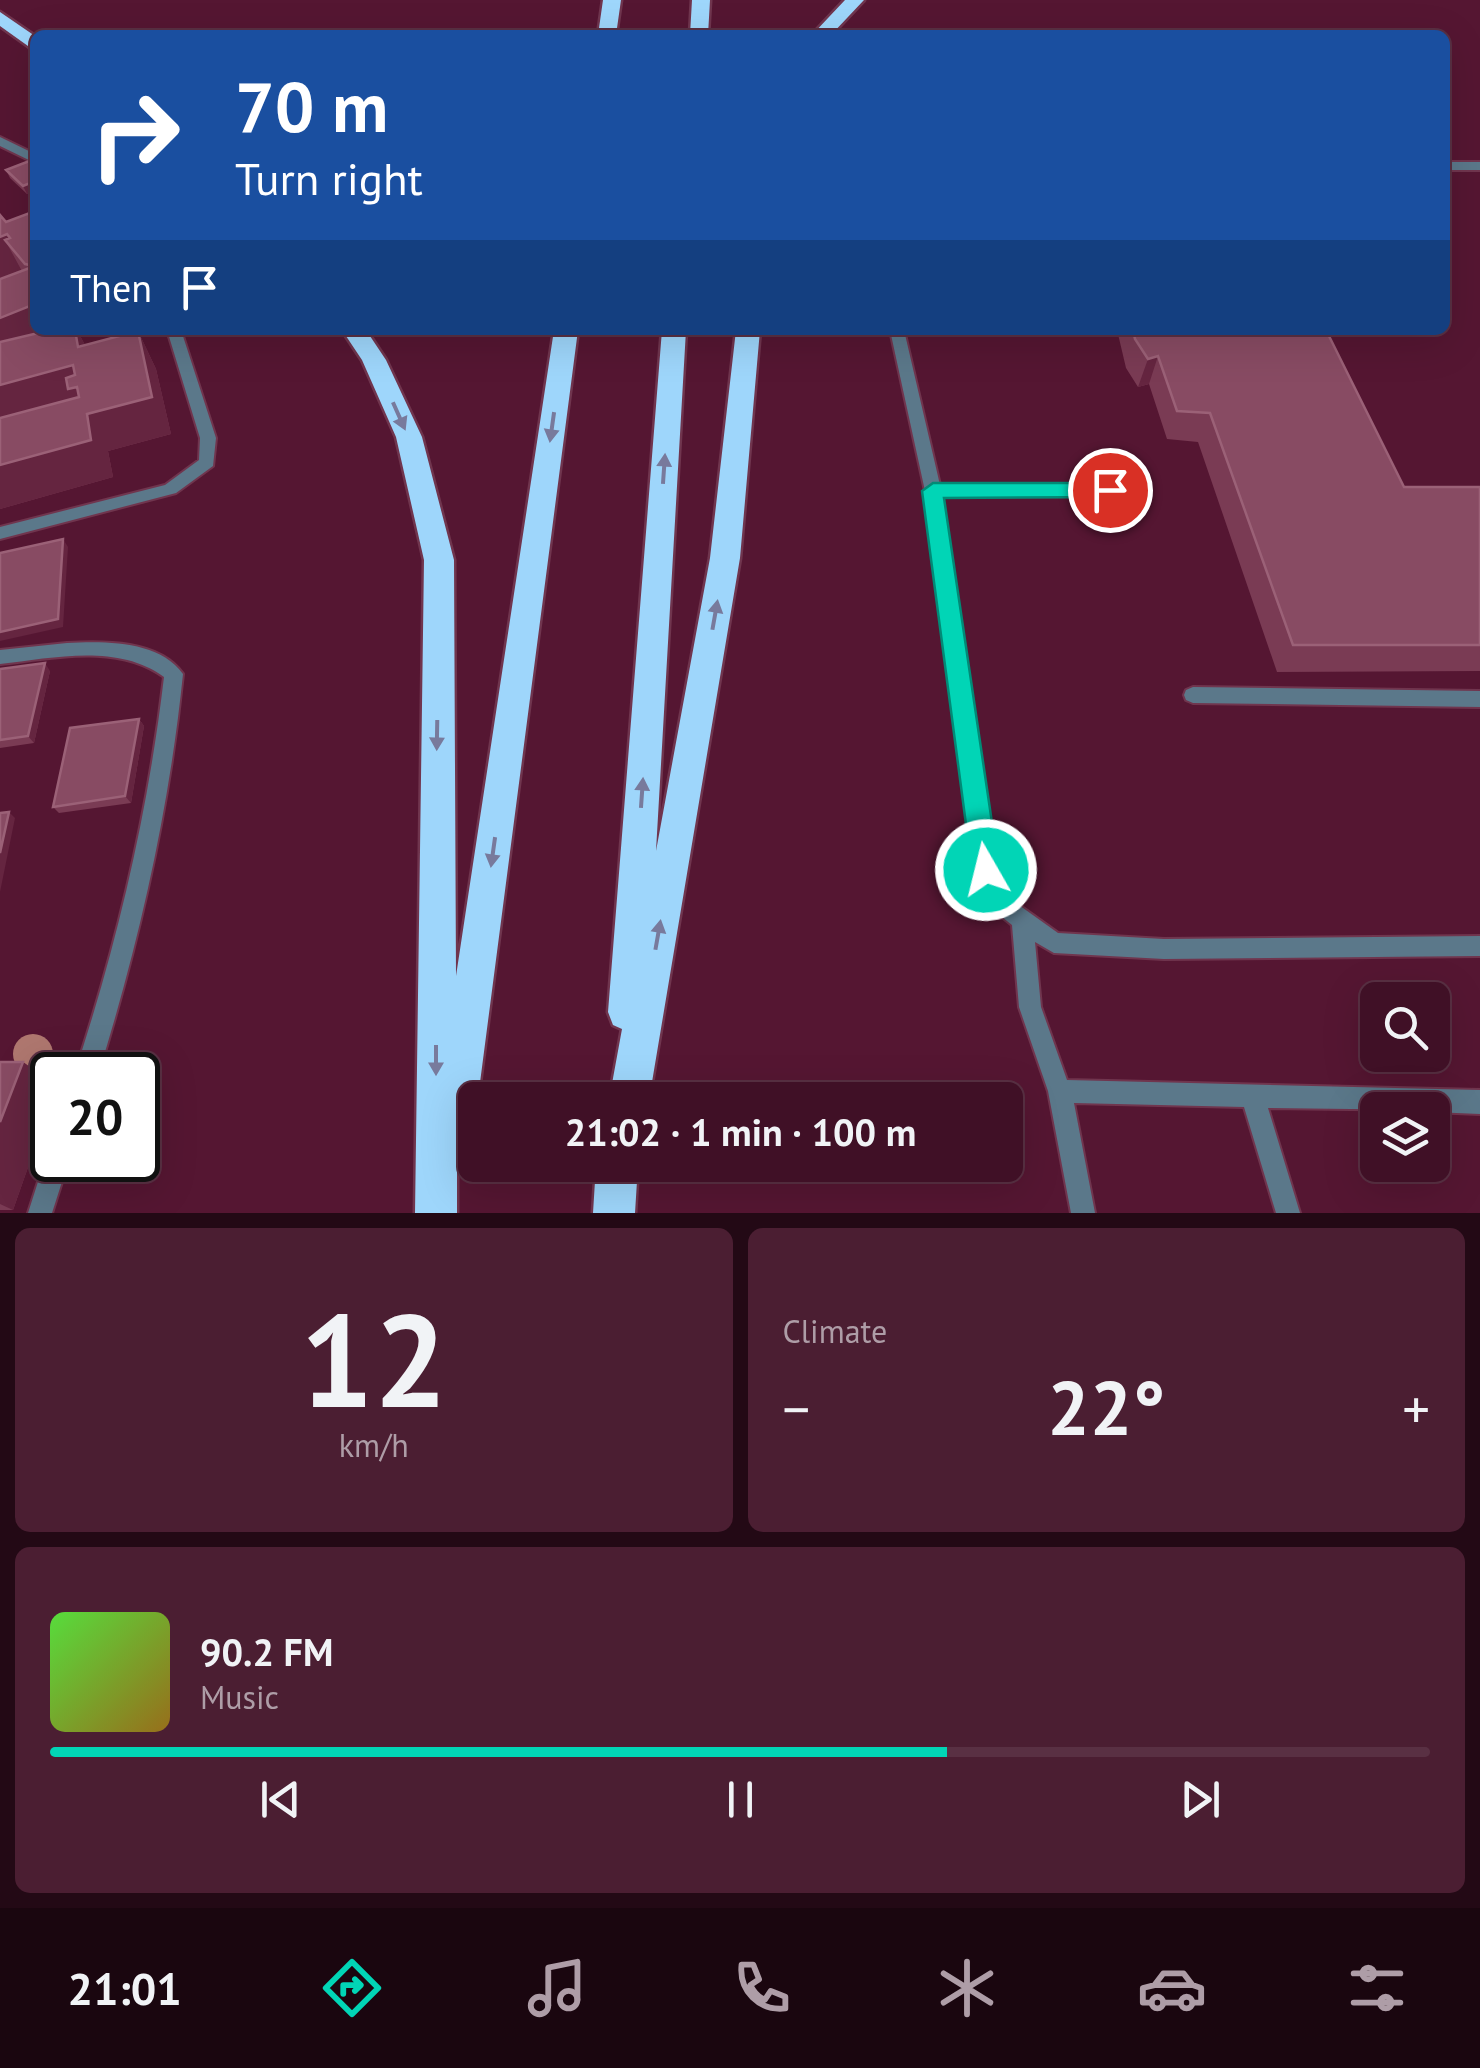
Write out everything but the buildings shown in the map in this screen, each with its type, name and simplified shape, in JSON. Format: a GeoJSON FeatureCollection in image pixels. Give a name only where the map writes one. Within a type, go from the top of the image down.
{"type":"FeatureCollection","features":[{"type":"Feature","properties":{"kind":"highway"},"geometry":{"type":"LineString","coordinates":[[609,30],[612,0]]}},
{"type":"Feature","properties":{"kind":"highway"},"geometry":{"type":"LineString","coordinates":[[699,30],[702,0]]}},
{"type":"Feature","properties":{"kind":"highway"},"geometry":{"type":"LineString","coordinates":[[826,30],[855,0]]}},
{"type":"Feature","properties":{"kind":"highway"},"geometry":{"type":"LineString","coordinates":[[0,17],[30,41]]}},
{"type":"Feature","properties":{"kind":"highway"},"geometry":{"type":"LineString","coordinates":[[357,335],[374,360],[409,437],[440,560],[439,1213]]}},
{"type":"Feature","properties":{"kind":"highway"},"geometry":{"type":"LineString","coordinates":[[439,1213],[565,335]]}},
{"type":"Feature","properties":{"kind":"highway"},"geometry":{"type":"LineString","coordinates":[[626,1082],[674,335]]}},
{"type":"Feature","properties":{"kind":"highway"},"geometry":{"type":"LineString","coordinates":[[628,1082],[725,558],[747,335]]}},
{"type":"Feature","properties":{"kind":"highway"},"geometry":{"type":"LineString","coordinates":[[614,1213],[616,1182]]}},
{"type":"Feature","properties":{"kind":"lane"},"geometry":{"type":"LineString","coordinates":[[0,141],[30,156]]}},
{"type":"Feature","properties":{"kind":"lane"},"geometry":{"type":"LineString","coordinates":[[1450,166],[1480,166]]}},
{"type":"Feature","properties":{"kind":"lane"},"geometry":{"type":"LineString","coordinates":[[0,532],[170,489],[207,462],[208,438],[176,335]]}},
{"type":"Feature","properties":{"kind":"lane"},"geometry":{"type":"LineString","coordinates":[[898,335],[933,491],[986,870],[1009,910],[1054,943],[1145,948],[1480,946]]}},
{"type":"Feature","properties":{"kind":"lane"},"geometry":{"type":"LineString","coordinates":[[933,491],[1110,490]]}},
{"type":"Feature","properties":{"kind":"lane"},"geometry":{"type":"LineString","coordinates":[[0,658],[108,652],[158,659],[174,674],[147,861],[118,976],[93,1052]]}},
{"type":"Feature","properties":{"kind":"lane"},"geometry":{"type":"LineString","coordinates":[[1193,695],[1480,699]]}},
{"type":"Feature","properties":{"kind":"lane"},"geometry":{"type":"LineString","coordinates":[[1022,920],[1030,1007],[1060,1091],[1083,1213]]}},
{"type":"Feature","properties":{"kind":"lane"},"geometry":{"type":"LineString","coordinates":[[1060,1091],[1480,1102]]}},
{"type":"Feature","properties":{"kind":"lane"},"geometry":{"type":"LineString","coordinates":[[1252,1095],[1288,1213]]}},
{"type":"Feature","properties":{"kind":"lane"},"geometry":{"type":"LineString","coordinates":[[40,1213],[50,1182]]}},
{"type":"Feature","properties":{"kind":"route"},"geometry":{"type":"LineString","coordinates":[[986,870],[933,491],[1110,490]]}}]}
